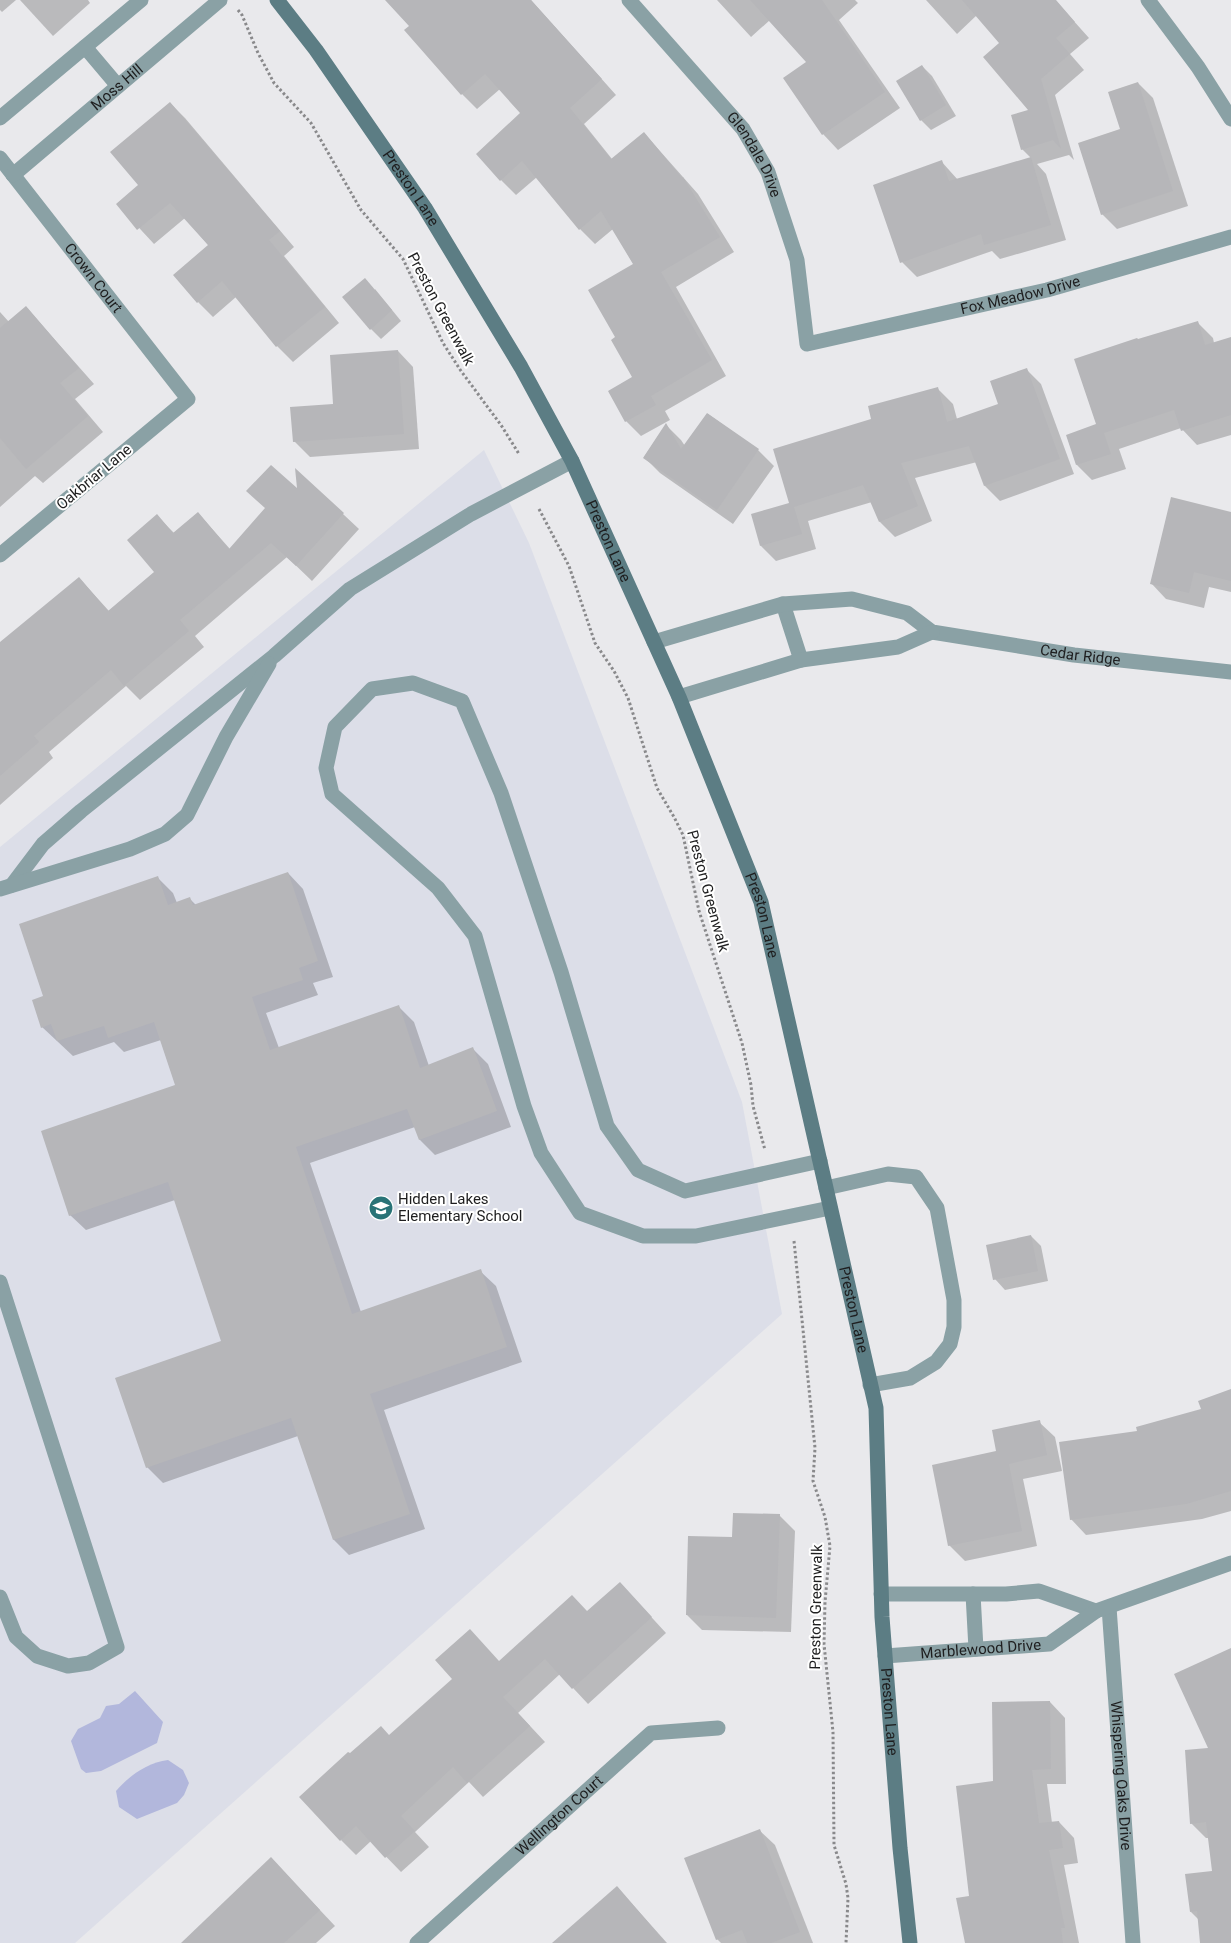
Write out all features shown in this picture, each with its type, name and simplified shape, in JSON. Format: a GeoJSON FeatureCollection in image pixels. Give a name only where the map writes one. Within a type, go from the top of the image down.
{"type":"FeatureCollection","features":[{"type":"Feature","properties":{"kind":"street"},"geometry":{"type":"LineString","coordinates":[[0,118],[141,0]]}},
{"type":"Feature","properties":{"kind":"street","name":"Moss Hill"},"geometry":{"type":"LineString","coordinates":[[13,175],[220,0]]}},
{"type":"Feature","properties":{"kind":"street","name":"Preston Lane"},"geometry":{"type":"LineString","coordinates":[[277,0],[316,50],[425,208],[521,368],[572,461],[679,697],[761,902],[876,1408],[881,1594],[900,1848],[910,1943]]}},
{"type":"Feature","properties":{"kind":"street","name":"Glendale Drive"},"geometry":{"type":"LineString","coordinates":[[629,0],[742,129],[768,172],[797,260],[807,344]]}},
{"type":"Feature","properties":{"kind":"street"},"geometry":{"type":"LineString","coordinates":[[1148,0],[1198,67],[1231,119]]}},
{"type":"Feature","properties":{"kind":"street"},"geometry":{"type":"LineString","coordinates":[[85,47],[118,86]]}},
{"type":"Feature","properties":{"kind":"street","name":"Crown Court"},"geometry":{"type":"LineString","coordinates":[[0,158],[188,399]]}},
{"type":"Feature","properties":{"kind":"street","name":"Fox Meadow Drive"},"geometry":{"type":"LineString","coordinates":[[807,344],[1047,290],[1231,237]]}},
{"type":"Feature","properties":{"kind":"street","name":"Oakbriar Lane"},"geometry":{"type":"LineString","coordinates":[[0,555],[188,399]]}},
{"type":"Feature","properties":{"kind":"street"},"geometry":{"type":"LineString","coordinates":[[6,887],[43,844],[81,811],[274,656],[350,589],[471,514],[572,461]]}},
{"type":"Feature","properties":{"kind":"street","name":"Cedar Ridge"},"geometry":{"type":"LineString","coordinates":[[654,642],[783,604],[852,599],[907,614],[932,632],[1074,655],[1231,672]]}},
{"type":"Feature","properties":{"kind":"street"},"geometry":{"type":"LineString","coordinates":[[783,604],[801,660]]}},
{"type":"Feature","properties":{"kind":"street"},"geometry":{"type":"LineString","coordinates":[[679,697],[801,660],[898,647],[932,632]]}},
{"type":"Feature","properties":{"kind":"street"},"geometry":{"type":"LineString","coordinates":[[6,887],[130,849],[165,834],[187,815],[226,737],[274,656]]}},
{"type":"Feature","properties":{"kind":"street"},"geometry":{"type":"LineString","coordinates":[[820,1161],[686,1191],[638,1170],[607,1126],[561,972],[501,793],[462,701],[413,683],[372,690],[335,727],[326,768],[332,794],[438,888],[475,936],[524,1106],[542,1153],[580,1213],[642,1236],[696,1236],[830,1208]]}},
{"type":"Feature","properties":{"kind":"street"},"geometry":{"type":"LineString","coordinates":[[826,1188],[888,1174],[916,1177],[937,1208],[954,1300],[954,1327],[950,1344],[936,1362],[910,1378],[870,1385]]}},
{"type":"Feature","properties":{"kind":"street"},"geometry":{"type":"LineString","coordinates":[[0,1282],[117,1647],[90,1663],[68,1666],[38,1656],[16,1637],[0,1596]]}},
{"type":"Feature","properties":{"kind":"street","name":"Marblewood Drive"},"geometry":{"type":"LineString","coordinates":[[885,1656],[1049,1644],[1102,1609],[1231,1563]]}},
{"type":"Feature","properties":{"kind":"street"},"geometry":{"type":"LineString","coordinates":[[881,1594],[1006,1594],[1039,1591],[1102,1609]]}},
{"type":"Feature","properties":{"kind":"street"},"geometry":{"type":"LineString","coordinates":[[973,1594],[976,1649]]}},
{"type":"Feature","properties":{"kind":"street","name":"Whispering Oaks Drive"},"geometry":{"type":"LineString","coordinates":[[1102,1609],[1133,1943]]}},
{"type":"Feature","properties":{"kind":"street","name":"Wellington Court"},"geometry":{"type":"LineString","coordinates":[[417,1943],[651,1733],[718,1728]]}},
{"type":"Feature","properties":{"kind":"path","name":"Preston Greenwalk"},"geometry":{"type":"LineString","coordinates":[[236,7],[242,15],[258,53],[274,83],[311,123],[361,210],[403,259],[444,343],[465,378],[501,425],[519,454]]}},
{"type":"Feature","properties":{"kind":"path","name":"Preston Greenwalk"},"geometry":{"type":"LineString","coordinates":[[539,509],[569,566],[595,643],[614,671],[628,698],[648,755],[657,788],[674,817],[682,836],[699,911],[742,1043],[753,1106],[766,1153]]}},
{"type":"Feature","properties":{"kind":"path","name":"Preston Greenwalk"},"geometry":{"type":"LineString","coordinates":[[794,1241],[815,1448],[813,1481],[825,1517],[830,1546],[825,1602],[824,1644],[833,1732],[834,1845],[846,1884],[848,1898],[846,1943]]}},
{"type":"Feature","properties":{"kind":"shaded area","name":"Hidden Lakes Elementary School"},"geometry":{"type":"Polygon","coordinates":[[[484,450],[529,543],[742,1102],[782,1314],[75,1943],[0,1943],[0,847],[484,450]]]}},
{"type":"Feature","properties":{"kind":"shaded area"},"geometry":{"type":"Polygon","coordinates":[[[135,1691],[163,1722],[157,1743],[101,1771],[86,1773],[81,1769],[71,1741],[78,1729],[100,1718],[106,1706],[119,1704],[135,1691]]]}},
{"type":"Feature","properties":{"kind":"shaded area"},"geometry":{"type":"Polygon","coordinates":[[[168,1760],[183,1770],[189,1783],[184,1795],[177,1803],[137,1819],[119,1807],[116,1791],[121,1785],[146,1767],[168,1760]]]}},
{"type":"Feature","properties":{"kind":"building"},"geometry":{"type":"Polygon","coordinates":[[[385,0],[531,0],[602,79],[570,108],[611,159],[644,132],[683,177],[720,237],[661,272],[712,360],[651,396],[656,405],[625,422],[608,391],[632,377],[611,340],[615,337],[588,290],[633,264],[601,211],[579,230],[522,161],[500,181],[476,154],[520,113],[485,74],[461,95],[404,30],[409,26],[385,0]]]}},
{"type":"Feature","properties":{"kind":"building"},"geometry":{"type":"Polygon","coordinates":[[[750,0],[822,0],[885,92],[822,135],[783,78],[806,62],[750,0]]]}},
{"type":"Feature","properties":{"kind":"building"},"geometry":{"type":"Polygon","coordinates":[[[962,0],[1056,0],[1075,22],[1056,38],[1070,54],[1041,79],[1061,149],[1053,140],[1021,150],[1011,115],[1028,110],[983,57],[999,43],[962,0]]]}},
{"type":"Feature","properties":{"kind":"building"},"geometry":{"type":"Polygon","coordinates":[[[922,65],[946,105],[920,121],[896,81],[922,65]]]}},
{"type":"Feature","properties":{"kind":"building"},"geometry":{"type":"Polygon","coordinates":[[[1138,82],[1173,191],[1101,215],[1078,143],[1120,129],[1108,92],[1138,82]]]}},
{"type":"Feature","properties":{"kind":"building"},"geometry":{"type":"Polygon","coordinates":[[[170,102],[280,231],[269,240],[325,307],[276,347],[222,281],[197,303],[173,275],[208,245],[170,203],[137,230],[116,204],[138,185],[110,152],[170,102]]]}},
{"type":"Feature","properties":{"kind":"building"},"geometry":{"type":"Polygon","coordinates":[[[1031,157],[1051,225],[984,245],[981,234],[900,263],[873,185],[942,160],[949,181],[1031,157]]]}},
{"type":"Feature","properties":{"kind":"building"},"geometry":{"type":"Polygon","coordinates":[[[365,278],[392,310],[370,330],[342,297],[365,278]]]}},
{"type":"Feature","properties":{"kind":"building"},"geometry":{"type":"Polygon","coordinates":[[[26,306],[79,368],[60,383],[88,416],[26,469],[0,438],[0,328],[26,306]]]}},
{"type":"Feature","properties":{"kind":"building"},"geometry":{"type":"Polygon","coordinates":[[[1198,321],[1205,345],[1231,337],[1231,415],[1181,431],[1174,410],[1104,433],[1111,454],[1076,465],[1066,435],[1096,424],[1074,359],[1137,338],[1198,321]]]}},
{"type":"Feature","properties":{"kind":"building"},"geometry":{"type":"Polygon","coordinates":[[[398,350],[404,434],[293,442],[290,407],[333,404],[330,355],[398,350]]]}},
{"type":"Feature","properties":{"kind":"building"},"geometry":{"type":"Polygon","coordinates":[[[1027,368],[1060,459],[984,486],[969,446],[901,463],[918,506],[879,522],[863,485],[794,507],[802,534],[760,546],[751,514],[789,503],[773,449],[871,419],[868,406],[938,387],[947,422],[998,404],[990,381],[1027,368]]]}},
{"type":"Feature","properties":{"kind":"building"},"geometry":{"type":"Polygon","coordinates":[[[707,413],[759,449],[717,510],[643,458],[666,423],[681,449],[707,413]]]}},
{"type":"Feature","properties":{"kind":"building"},"geometry":{"type":"Polygon","coordinates":[[[271,465],[297,488],[295,468],[344,513],[296,566],[271,543],[180,620],[189,631],[124,686],[111,670],[34,736],[39,742],[0,776],[0,642],[79,577],[108,611],[154,572],[127,540],[157,514],[173,533],[198,512],[229,549],[265,508],[246,491],[271,465]]]}},
{"type":"Feature","properties":{"kind":"building"},"geometry":{"type":"Polygon","coordinates":[[[1171,497],[1231,512],[1231,581],[1194,572],[1189,593],[1150,584],[1171,497]]]}},
{"type":"Feature","properties":{"kind":"building"},"geometry":{"type":"Polygon","coordinates":[[[288,872],[318,961],[299,968],[303,980],[252,997],[270,1050],[399,1005],[420,1068],[473,1047],[497,1111],[419,1140],[407,1109],[296,1147],[352,1314],[481,1269],[507,1347],[370,1394],[410,1514],[333,1540],[291,1418],[146,1468],[115,1378],[221,1341],[168,1182],[69,1216],[41,1131],[175,1085],[154,1022],[108,1038],[104,1026],[57,1041],[51,1024],[41,1028],[32,1000],[43,996],[19,924],[158,876],[168,905],[190,897],[193,905],[288,872]]]}},
{"type":"Feature","properties":{"kind":"building"},"geometry":{"type":"Polygon","coordinates":[[[1031,1235],[1038,1271],[993,1280],[986,1245],[1031,1235]]]}},
{"type":"Feature","properties":{"kind":"building"},"geometry":{"type":"Polygon","coordinates":[[[1231,1389],[1231,1491],[1186,1504],[1070,1520],[1059,1442],[1137,1431],[1136,1427],[1201,1409],[1198,1401],[1231,1389]]]}},
{"type":"Feature","properties":{"kind":"building"},"geometry":{"type":"Polygon","coordinates":[[[1040,1420],[1047,1455],[1009,1464],[1022,1531],[948,1546],[932,1465],[996,1451],[992,1430],[1040,1420]]]}},
{"type":"Feature","properties":{"kind":"building"},"geometry":{"type":"Polygon","coordinates":[[[733,1513],[780,1514],[776,1618],[686,1615],[688,1536],[732,1537],[733,1513]]]}},
{"type":"Feature","properties":{"kind":"building"},"geometry":{"type":"Polygon","coordinates":[[[620,1582],[652,1617],[572,1689],[545,1659],[503,1697],[530,1726],[467,1783],[453,1767],[401,1816],[415,1831],[385,1858],[356,1826],[340,1841],[299,1797],[348,1752],[350,1753],[381,1726],[389,1735],[452,1679],[435,1660],[470,1629],[499,1661],[572,1595],[587,1611],[620,1582]]]}},
{"type":"Feature","properties":{"kind":"building"},"geometry":{"type":"Polygon","coordinates":[[[1231,1648],[1231,1943],[1200,1943],[1197,1911],[1190,1912],[1185,1874],[1212,1871],[1206,1822],[1190,1824],[1185,1750],[1208,1748],[1174,1674],[1231,1648]]]}},
{"type":"Feature","properties":{"kind":"building"},"geometry":{"type":"Polygon","coordinates":[[[1050,1701],[1051,1769],[1032,1770],[1039,1823],[1059,1821],[1063,1848],[1049,1850],[1065,1928],[1061,1928],[1063,1943],[965,1943],[956,1898],[969,1896],[956,1786],[993,1781],[992,1702],[1050,1701]]]}},
{"type":"Feature","properties":{"kind":"building"},"geometry":{"type":"Polygon","coordinates":[[[760,1829],[800,1932],[771,1943],[747,1943],[742,1930],[716,1940],[684,1858],[760,1829]]]}},
{"type":"Feature","properties":{"kind":"building"},"geometry":{"type":"Polygon","coordinates":[[[271,1857],[320,1910],[284,1943],[181,1943],[271,1857]]]}},
{"type":"Feature","properties":{"kind":"building"},"geometry":{"type":"Polygon","coordinates":[[[617,1886],[666,1943],[552,1943],[617,1886]]]}},
{"type":"Feature","properties":{"kind":"place","name":"Hidden Lakes Elementary School"},"geometry":{"type":"Point","coordinates":[381,1208]}}]}
